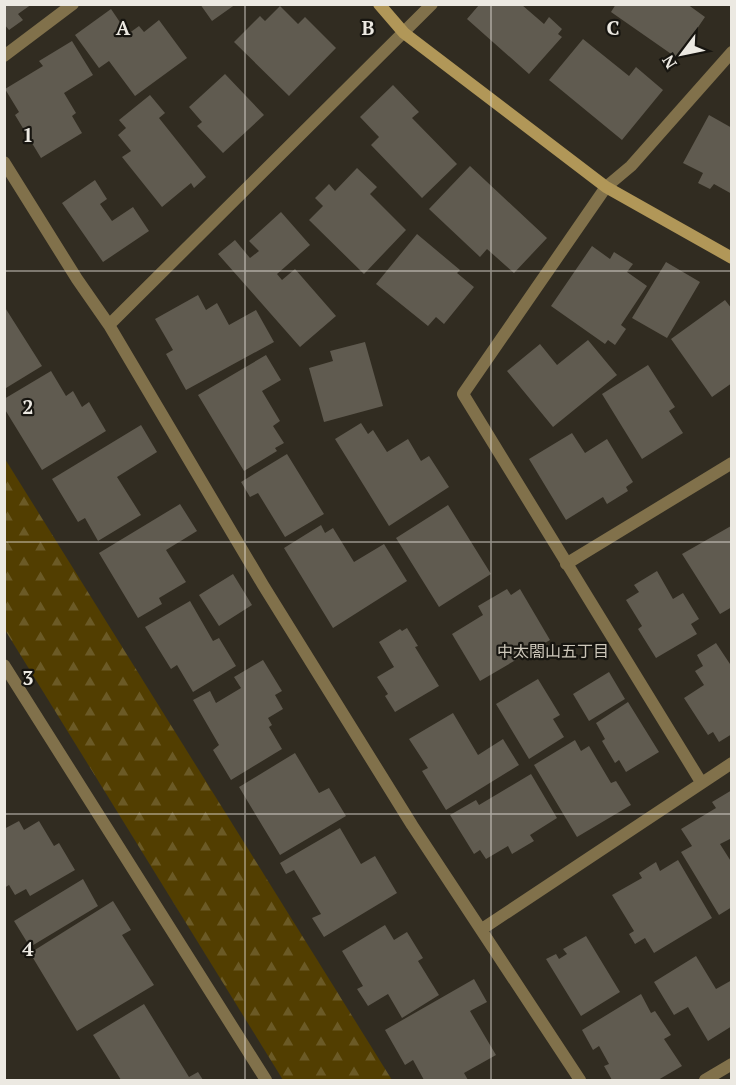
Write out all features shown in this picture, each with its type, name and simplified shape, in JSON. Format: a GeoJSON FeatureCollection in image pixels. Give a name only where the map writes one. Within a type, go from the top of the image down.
{"type":"FeatureCollection","features":[{"type":"Feature","properties":{"kind":"street"},"geometry":{"type":"LineString","coordinates":[[4,56],[73,4]]}},
{"type":"Feature","properties":{"kind":"street"},"geometry":{"type":"LineString","coordinates":[[379,4],[404,33],[606,187],[732,258]]}},
{"type":"Feature","properties":{"kind":"street"},"geometry":{"type":"LineString","coordinates":[[109,325],[432,4]]}},
{"type":"Feature","properties":{"kind":"street"},"geometry":{"type":"LineString","coordinates":[[701,782],[463,394],[606,187],[631,166],[732,52]]}},
{"type":"Feature","properties":{"kind":"street"},"geometry":{"type":"LineString","coordinates":[[4,162],[77,279],[109,325],[269,595],[412,825],[580,1080]]}},
{"type":"Feature","properties":{"kind":"street"},"geometry":{"type":"LineString","coordinates":[[566,564],[732,462]]}},
{"type":"Feature","properties":{"kind":"street"},"geometry":{"type":"LineString","coordinates":[[4,665],[266,1080]]}},
{"type":"Feature","properties":{"kind":"street"},"geometry":{"type":"LineString","coordinates":[[482,928],[732,763]]}},
{"type":"Feature","properties":{"kind":"street"},"geometry":{"type":"LineString","coordinates":[[705,1080],[732,1064]]}},
{"type":"Feature","properties":{"kind":"green space"},"geometry":{"type":"Polygon","coordinates":[[[5,459],[392,1080],[283,1080],[5,630],[5,459]]]}},
{"type":"Feature","properties":{"kind":"building"},"geometry":{"type":"Polygon","coordinates":[[[4,4],[32,4],[18,14],[23,20],[9,30],[4,24],[4,4]]]}},
{"type":"Feature","properties":{"kind":"building"},"geometry":{"type":"Polygon","coordinates":[[[200,4],[236,4],[212,21],[200,4]]]}},
{"type":"Feature","properties":{"kind":"building"},"geometry":{"type":"Polygon","coordinates":[[[616,4],[687,4],[705,17],[677,58],[611,12],[616,4]]]}},
{"type":"Feature","properties":{"kind":"building"},"geometry":{"type":"Polygon","coordinates":[[[479,5],[522,5],[544,24],[549,17],[562,29],[558,34],[562,37],[529,74],[467,19],[479,5]]]}},
{"type":"Feature","properties":{"kind":"building"},"geometry":{"type":"Polygon","coordinates":[[[280,6],[298,24],[305,17],[336,48],[289,96],[234,42],[260,16],[265,21],[280,6]]]}},
{"type":"Feature","properties":{"kind":"building"},"geometry":{"type":"Polygon","coordinates":[[[111,9],[128,34],[139,26],[144,32],[159,20],[187,58],[135,96],[109,61],[99,68],[75,35],[111,9]]]}},
{"type":"Feature","properties":{"kind":"building"},"geometry":{"type":"Polygon","coordinates":[[[583,39],[629,76],[636,67],[663,90],[622,140],[549,80],[583,39]]]}},
{"type":"Feature","properties":{"kind":"building"},"geometry":{"type":"Polygon","coordinates":[[[72,41],[93,75],[64,93],[76,113],[72,116],[82,133],[41,158],[15,115],[19,112],[5,89],[43,66],[39,61],[72,41]]]}},
{"type":"Feature","properties":{"kind":"building"},"geometry":{"type":"Polygon","coordinates":[[[225,74],[264,115],[223,153],[197,126],[202,122],[189,107],[225,74]]]}},
{"type":"Feature","properties":{"kind":"building"},"geometry":{"type":"Polygon","coordinates":[[[393,85],[419,112],[412,118],[457,164],[422,198],[371,145],[379,137],[360,117],[393,85]]]}},
{"type":"Feature","properties":{"kind":"building"},"geometry":{"type":"Polygon","coordinates":[[[150,95],[165,113],[159,118],[206,177],[194,188],[191,183],[162,207],[122,157],[131,151],[118,135],[126,128],[119,120],[150,95]]]}},
{"type":"Feature","properties":{"kind":"building"},"geometry":{"type":"Polygon","coordinates":[[[709,115],[732,128],[732,194],[714,184],[710,189],[698,183],[703,173],[683,163],[709,115]]]}},
{"type":"Feature","properties":{"kind":"building"},"geometry":{"type":"Polygon","coordinates":[[[470,166],[547,238],[514,273],[487,249],[480,257],[429,209],[470,166]]]}},
{"type":"Feature","properties":{"kind":"building"},"geometry":{"type":"Polygon","coordinates":[[[357,168],[377,187],[370,194],[406,230],[364,274],[309,220],[323,206],[315,198],[329,184],[335,191],[357,168]]]}},
{"type":"Feature","properties":{"kind":"building"},"geometry":{"type":"Polygon","coordinates":[[[95,180],[107,199],[100,204],[112,221],[133,207],[149,231],[103,262],[62,203],[95,180]]]}},
{"type":"Feature","properties":{"kind":"building"},"geometry":{"type":"Polygon","coordinates":[[[281,212],[310,245],[277,274],[282,280],[295,269],[336,316],[300,347],[218,254],[235,240],[250,258],[259,251],[249,241],[281,212]]]}},
{"type":"Feature","properties":{"kind":"building"},"geometry":{"type":"Polygon","coordinates":[[[417,234],[460,270],[457,273],[474,287],[444,324],[436,317],[428,326],[376,284],[417,234]]]}},
{"type":"Feature","properties":{"kind":"building"},"geometry":{"type":"Polygon","coordinates":[[[592,246],[610,259],[614,252],[633,264],[627,272],[647,286],[621,325],[626,329],[615,345],[608,340],[605,344],[551,306],[592,246]]]}},
{"type":"Feature","properties":{"kind":"building"},"geometry":{"type":"Polygon","coordinates":[[[666,262],[700,282],[667,338],[632,318],[666,262]]]}},
{"type":"Feature","properties":{"kind":"building"},"geometry":{"type":"Polygon","coordinates":[[[198,295],[206,310],[217,303],[229,325],[256,310],[274,342],[186,390],[166,354],[173,350],[155,319],[198,295]]]}},
{"type":"Feature","properties":{"kind":"building"},"geometry":{"type":"Polygon","coordinates":[[[725,300],[732,309],[732,383],[712,397],[671,339],[725,300]]]}},
{"type":"Feature","properties":{"kind":"building"},"geometry":{"type":"Polygon","coordinates":[[[4,306],[42,366],[6,388],[4,385],[4,306]]]}},
{"type":"Feature","properties":{"kind":"building"},"geometry":{"type":"Polygon","coordinates":[[[588,340],[617,375],[553,427],[507,371],[540,344],[557,365],[588,340]]]}},
{"type":"Feature","properties":{"kind":"building"},"geometry":{"type":"Polygon","coordinates":[[[365,342],[383,406],[324,422],[309,368],[333,361],[330,351],[365,342]]]}},
{"type":"Feature","properties":{"kind":"building"},"geometry":{"type":"Polygon","coordinates":[[[266,355],[281,380],[262,391],[280,421],[273,426],[284,443],[275,448],[277,451],[244,471],[198,395],[266,355]]]}},
{"type":"Feature","properties":{"kind":"building"},"geometry":{"type":"Polygon","coordinates":[[[648,365],[675,407],[669,411],[683,433],[642,459],[602,394],[648,365]]]}},
{"type":"Feature","properties":{"kind":"building"},"geometry":{"type":"Polygon","coordinates":[[[51,371],[66,396],[73,391],[82,407],[89,402],[106,431],[42,470],[4,408],[4,399],[51,371]]]}},
{"type":"Feature","properties":{"kind":"building"},"geometry":{"type":"Polygon","coordinates":[[[361,423],[368,434],[373,430],[387,452],[408,439],[421,461],[429,456],[449,487],[389,526],[335,439],[361,423]]]}},
{"type":"Feature","properties":{"kind":"building"},"geometry":{"type":"Polygon","coordinates":[[[141,425],[157,452],[117,477],[141,515],[98,541],[85,518],[78,522],[52,479],[141,425]]]}},
{"type":"Feature","properties":{"kind":"building"},"geometry":{"type":"Polygon","coordinates":[[[572,433],[585,453],[607,439],[633,482],[626,487],[628,491],[607,504],[603,497],[566,520],[529,459],[572,433]]]}},
{"type":"Feature","properties":{"kind":"building"},"geometry":{"type":"Polygon","coordinates":[[[287,454],[324,514],[285,537],[258,493],[250,497],[241,482],[287,454]]]}},
{"type":"Feature","properties":{"kind":"building"},"geometry":{"type":"Polygon","coordinates":[[[180,504],[197,531],[166,550],[186,582],[159,598],[162,604],[138,618],[99,553],[180,504]]]}},
{"type":"Feature","properties":{"kind":"building"},"geometry":{"type":"Polygon","coordinates":[[[448,505],[491,574],[439,607],[396,538],[448,505]]]}},
{"type":"Feature","properties":{"kind":"building"},"geometry":{"type":"Polygon","coordinates":[[[321,525],[325,533],[333,528],[354,562],[384,544],[407,581],[333,628],[284,548],[321,525]]]}},
{"type":"Feature","properties":{"kind":"building"},"geometry":{"type":"Polygon","coordinates":[[[731,526],[732,607],[720,614],[682,554],[731,526]]]}},
{"type":"Feature","properties":{"kind":"building"},"geometry":{"type":"Polygon","coordinates":[[[657,571],[673,599],[683,593],[699,619],[691,624],[697,634],[656,658],[638,629],[642,626],[626,600],[639,592],[634,585],[657,571]]]}},
{"type":"Feature","properties":{"kind":"building"},"geometry":{"type":"Polygon","coordinates":[[[233,574],[252,605],[219,626],[199,595],[233,574]]]}},
{"type":"Feature","properties":{"kind":"building"},"geometry":{"type":"Polygon","coordinates":[[[507,589],[511,595],[520,589],[550,640],[480,681],[452,634],[483,615],[478,606],[507,589]]]}},
{"type":"Feature","properties":{"kind":"building"},"geometry":{"type":"Polygon","coordinates":[[[190,601],[213,641],[219,638],[236,666],[193,692],[177,665],[171,669],[145,627],[190,601]]]}},
{"type":"Feature","properties":{"kind":"building"},"geometry":{"type":"Polygon","coordinates":[[[407,628],[418,646],[415,647],[439,686],[395,712],[385,696],[388,694],[377,677],[394,667],[379,642],[400,629],[402,631],[407,628]]]}},
{"type":"Feature","properties":{"kind":"building"},"geometry":{"type":"Polygon","coordinates":[[[716,643],[732,667],[732,734],[719,742],[713,732],[708,735],[684,698],[704,685],[695,671],[703,666],[697,655],[716,643]]]}},
{"type":"Feature","properties":{"kind":"building"},"geometry":{"type":"Polygon","coordinates":[[[263,660],[282,691],[275,695],[283,709],[268,718],[272,725],[269,727],[282,749],[231,780],[213,750],[219,745],[193,700],[210,691],[216,703],[241,688],[234,677],[263,660]]]}},
{"type":"Feature","properties":{"kind":"building"},"geometry":{"type":"Polygon","coordinates":[[[609,672],[625,699],[589,721],[573,694],[609,672]]]}},
{"type":"Feature","properties":{"kind":"building"},"geometry":{"type":"Polygon","coordinates":[[[538,679],[560,715],[553,719],[564,737],[529,759],[496,704],[538,679]]]}},
{"type":"Feature","properties":{"kind":"building"},"geometry":{"type":"Polygon","coordinates":[[[628,702],[659,752],[626,772],[619,760],[615,763],[602,741],[605,739],[596,723],[628,702]]]}},
{"type":"Feature","properties":{"kind":"building"},"geometry":{"type":"Polygon","coordinates":[[[453,713],[478,755],[503,739],[519,765],[446,810],[422,771],[428,768],[409,739],[453,713]]]}},
{"type":"Feature","properties":{"kind":"building"},"geometry":{"type":"Polygon","coordinates":[[[575,740],[581,751],[589,746],[611,783],[616,781],[631,805],[577,837],[534,765],[575,740]]]}},
{"type":"Feature","properties":{"kind":"building"},"geometry":{"type":"Polygon","coordinates":[[[295,753],[319,793],[329,788],[346,816],[280,855],[239,787],[295,753]]]}},
{"type":"Feature","properties":{"kind":"building"},"geometry":{"type":"Polygon","coordinates":[[[531,774],[557,818],[530,835],[534,841],[512,854],[508,846],[486,859],[480,850],[474,854],[450,815],[476,800],[479,805],[531,774]]]}},
{"type":"Feature","properties":{"kind":"building"},"geometry":{"type":"Polygon","coordinates":[[[732,790],[732,838],[720,844],[732,863],[732,907],[719,915],[681,852],[692,846],[681,829],[716,808],[712,802],[732,790]]]}},
{"type":"Feature","properties":{"kind":"building"},"geometry":{"type":"Polygon","coordinates":[[[19,821],[24,830],[39,821],[54,846],[59,843],[75,870],[30,896],[26,889],[15,895],[9,885],[4,888],[4,829],[19,821]]]}},
{"type":"Feature","properties":{"kind":"building"},"geometry":{"type":"Polygon","coordinates":[[[340,828],[361,864],[375,856],[397,893],[324,937],[312,918],[321,914],[294,870],[286,874],[280,863],[340,828]]]}},
{"type":"Feature","properties":{"kind":"building"},"geometry":{"type":"Polygon","coordinates":[[[678,860],[712,918],[654,953],[645,938],[635,944],[629,934],[634,931],[612,895],[642,878],[639,873],[656,862],[660,871],[678,860]]]}},
{"type":"Feature","properties":{"kind":"building"},"geometry":{"type":"Polygon","coordinates":[[[83,879],[98,906],[30,947],[14,921],[83,879]]]}},
{"type":"Feature","properties":{"kind":"building"},"geometry":{"type":"Polygon","coordinates":[[[113,901],[131,930],[122,935],[154,985],[77,1031],[30,953],[113,901]]]}},
{"type":"Feature","properties":{"kind":"building"},"geometry":{"type":"Polygon","coordinates":[[[385,925],[394,940],[407,932],[423,958],[418,961],[439,995],[402,1018],[388,994],[368,1006],[357,989],[363,986],[342,951],[385,925]]]}},
{"type":"Feature","properties":{"kind":"building"},"geometry":{"type":"Polygon","coordinates":[[[586,936],[620,992],[581,1016],[546,959],[556,954],[559,959],[567,954],[563,949],[586,936]]]}},
{"type":"Feature","properties":{"kind":"building"},"geometry":{"type":"Polygon","coordinates":[[[696,956],[716,989],[732,980],[732,1026],[708,1041],[688,1007],[674,1015],[654,982],[696,956]]]}},
{"type":"Feature","properties":{"kind":"building"},"geometry":{"type":"Polygon","coordinates":[[[474,979],[487,1002],[470,1011],[496,1055],[464,1073],[468,1080],[424,1080],[413,1060],[405,1065],[385,1030],[474,979]]]}},
{"type":"Feature","properties":{"kind":"building"},"geometry":{"type":"Polygon","coordinates":[[[641,994],[651,1013],[655,1011],[671,1035],[664,1039],[682,1066],[658,1080],[612,1080],[604,1066],[609,1064],[599,1046],[593,1050],[582,1030],[641,994]]]}},
{"type":"Feature","properties":{"kind":"building"},"geometry":{"type":"Polygon","coordinates":[[[144,1004],[189,1077],[198,1072],[203,1080],[121,1080],[93,1035],[144,1004]]]}},
{"type":"Feature","properties":{"kind":"district","name":"中太閤山五丁目"},"geometry":{"type":"Point","coordinates":[553,651]}}]}
